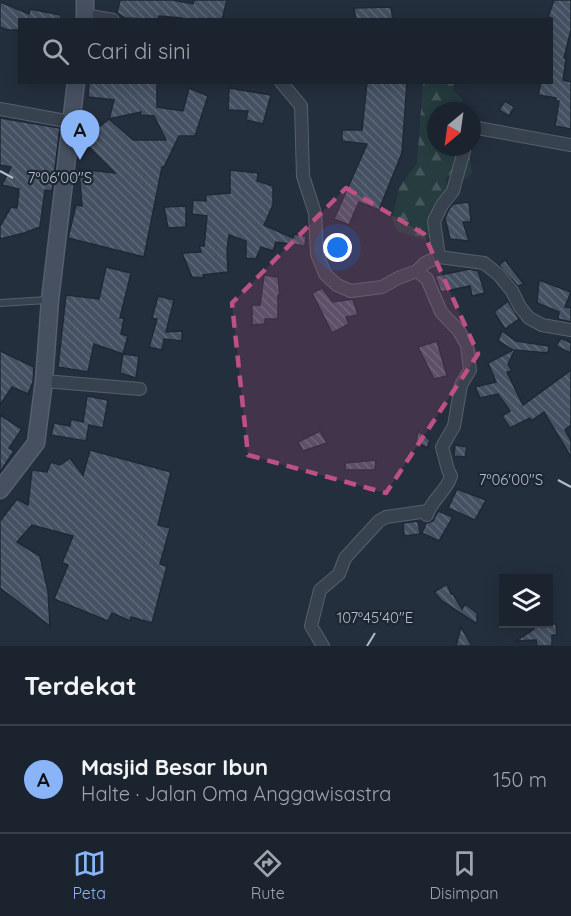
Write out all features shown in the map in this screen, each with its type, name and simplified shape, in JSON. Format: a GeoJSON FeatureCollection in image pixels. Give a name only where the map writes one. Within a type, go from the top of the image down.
{"type":"FeatureCollection","features":[{"type":"Feature","properties":{"kind":"main road"},"geometry":{"type":"LineString","coordinates":[[2,482],[36,443],[44,381],[50,300],[76,84]]}},
{"type":"Feature","properties":{"kind":"street"},"geometry":{"type":"LineString","coordinates":[[85,11],[107,18]]}},
{"type":"Feature","properties":{"kind":"street"},"geometry":{"type":"LineString","coordinates":[[283,84],[297,99],[302,111],[303,176],[315,213],[317,254],[325,274],[337,285],[351,291],[382,287],[417,271],[425,263],[439,257],[484,263],[499,275],[529,318],[542,325],[571,330]]}},
{"type":"Feature","properties":{"kind":"street"},"geometry":{"type":"LineString","coordinates":[[0,109],[71,122]]}},
{"type":"Feature","properties":{"kind":"street"},"geometry":{"type":"LineString","coordinates":[[481,129],[571,145]]}},
{"type":"Feature","properties":{"kind":"street"},"geometry":{"type":"LineString","coordinates":[[439,257],[434,221],[442,205],[453,191],[463,156]]}},
{"type":"Feature","properties":{"kind":"street"},"geometry":{"type":"LineString","coordinates":[[323,646],[311,626],[320,590],[339,574],[345,558],[378,521],[427,513],[449,484],[451,476],[442,447],[454,426],[461,385],[470,370],[468,345],[459,331],[441,312],[427,279],[417,271]]}},
{"type":"Feature","properties":{"kind":"street"},"geometry":{"type":"LineString","coordinates":[[44,381],[140,389]]}},
{"type":"Feature","properties":{"kind":"lane"},"geometry":{"type":"LineString","coordinates":[[0,303],[50,300]]}},
{"type":"Feature","properties":{"kind":"highlighted area"},"geometry":{"type":"Polygon","coordinates":[[[346,188],[424,234],[478,354],[386,493],[248,455],[232,303],[346,188]]]}},
{"type":"Feature","properties":{"kind":"green space"},"geometry":{"type":"Polygon","coordinates":[[[423,84],[454,84],[453,90],[463,100],[462,102],[427,102],[427,156],[469,156],[472,173],[467,179],[451,173],[445,179],[451,198],[431,236],[426,240],[397,231],[392,219],[399,188],[417,163],[423,84]]]}},
{"type":"Feature","properties":{"kind":"building"},"geometry":{"type":"Polygon","coordinates":[[[120,0],[172,0],[193,4],[194,0],[227,0],[222,18],[159,16],[158,18],[125,18],[117,13],[120,0]]]}},
{"type":"Feature","properties":{"kind":"building"},"geometry":{"type":"Polygon","coordinates":[[[554,0],[571,0],[571,30],[564,58],[566,59],[563,80],[571,82],[571,129],[555,126],[559,101],[556,101],[556,98],[538,95],[541,84],[553,84],[553,18],[548,17],[554,0]]]}},
{"type":"Feature","properties":{"kind":"building"},"geometry":{"type":"Polygon","coordinates":[[[0,2],[29,14],[30,9],[61,15],[61,18],[18,18],[18,30],[0,27],[0,2]]]}},
{"type":"Feature","properties":{"kind":"building"},"geometry":{"type":"Polygon","coordinates":[[[391,7],[393,18],[356,18],[354,8],[391,7]]]}},
{"type":"Feature","properties":{"kind":"building"},"geometry":{"type":"Polygon","coordinates":[[[89,84],[157,84],[157,107],[183,111],[189,88],[208,96],[195,136],[179,136],[162,167],[144,257],[68,238],[76,205],[82,206],[79,169],[115,173],[82,140],[109,119],[114,100],[88,97],[89,84]],[[141,112],[109,119],[133,140],[166,140],[154,116],[140,115],[141,112]]]}},
{"type":"Feature","properties":{"kind":"building"},"geometry":{"type":"Polygon","coordinates":[[[367,84],[407,84],[402,153],[379,210],[359,202],[349,225],[334,219],[367,144],[342,141],[342,130],[362,130],[367,84]]]}},
{"type":"Feature","properties":{"kind":"building"},"geometry":{"type":"Polygon","coordinates":[[[229,88],[271,95],[263,124],[246,120],[248,111],[228,110],[229,88]]]}},
{"type":"Feature","properties":{"kind":"building"},"geometry":{"type":"Polygon","coordinates":[[[505,101],[514,107],[509,116],[499,110],[505,101]]]}},
{"type":"Feature","properties":{"kind":"building"},"geometry":{"type":"Polygon","coordinates":[[[0,118],[60,128],[52,191],[45,190],[40,227],[0,239],[0,226],[11,207],[17,208],[19,189],[2,185],[11,167],[0,165],[0,118]]]}},
{"type":"Feature","properties":{"kind":"building"},"geometry":{"type":"Polygon","coordinates":[[[230,170],[258,173],[257,181],[273,186],[273,205],[264,225],[293,238],[294,234],[306,236],[305,246],[276,242],[273,251],[261,247],[256,259],[246,258],[246,241],[229,235],[228,272],[203,275],[204,278],[192,277],[182,253],[201,252],[199,246],[204,246],[207,216],[192,214],[193,200],[206,201],[206,195],[230,193],[230,170]]]}},
{"type":"Feature","properties":{"kind":"building"},"geometry":{"type":"Polygon","coordinates":[[[469,202],[471,222],[463,222],[469,241],[450,239],[445,218],[449,209],[453,204],[469,202]]]}},
{"type":"Feature","properties":{"kind":"building"},"geometry":{"type":"Polygon","coordinates":[[[186,206],[186,227],[168,228],[164,207],[186,206]]]}},
{"type":"Feature","properties":{"kind":"building"},"geometry":{"type":"Polygon","coordinates":[[[505,260],[524,284],[518,286],[499,265],[505,260]]]}},
{"type":"Feature","properties":{"kind":"building"},"geometry":{"type":"Polygon","coordinates":[[[106,267],[131,273],[120,318],[124,318],[121,334],[128,336],[123,354],[94,344],[88,372],[58,367],[66,295],[99,299],[106,267]]]}},
{"type":"Feature","properties":{"kind":"building"},"geometry":{"type":"Polygon","coordinates":[[[470,269],[478,271],[485,293],[472,296],[470,286],[441,292],[435,276],[470,269]]]}},
{"type":"Feature","properties":{"kind":"building"},"geometry":{"type":"Polygon","coordinates":[[[264,275],[278,277],[280,295],[278,295],[278,319],[265,319],[265,324],[252,325],[252,305],[260,305],[264,275]]]}},
{"type":"Feature","properties":{"kind":"building"},"geometry":{"type":"Polygon","coordinates":[[[539,280],[571,292],[565,307],[571,308],[571,322],[558,319],[559,312],[537,303],[539,280]]]}},
{"type":"Feature","properties":{"kind":"building"},"geometry":{"type":"Polygon","coordinates":[[[322,288],[333,302],[353,299],[358,315],[346,317],[349,324],[332,333],[312,293],[322,288]]]}},
{"type":"Feature","properties":{"kind":"building"},"geometry":{"type":"Polygon","coordinates":[[[158,296],[174,300],[166,332],[182,331],[182,341],[164,339],[162,350],[149,347],[157,319],[152,318],[158,296]]]}},
{"type":"Feature","properties":{"kind":"building"},"geometry":{"type":"Polygon","coordinates":[[[508,301],[519,319],[505,329],[494,312],[508,301]]]}},
{"type":"Feature","properties":{"kind":"building"},"geometry":{"type":"Polygon","coordinates":[[[502,331],[516,341],[549,346],[548,353],[515,350],[508,364],[512,371],[507,372],[523,405],[571,370],[571,425],[565,430],[571,441],[571,457],[544,412],[531,421],[530,418],[510,428],[502,416],[510,411],[498,394],[480,398],[475,387],[496,382],[488,363],[513,350],[498,341],[502,331]]]}},
{"type":"Feature","properties":{"kind":"building"},"geometry":{"type":"Polygon","coordinates":[[[561,338],[571,343],[571,353],[556,346],[561,338]]]}},
{"type":"Feature","properties":{"kind":"building"},"geometry":{"type":"Polygon","coordinates":[[[437,341],[447,376],[434,379],[418,347],[437,341]]]}},
{"type":"Feature","properties":{"kind":"building"},"geometry":{"type":"Polygon","coordinates":[[[0,351],[34,367],[33,382],[28,394],[12,387],[0,405],[0,351]]]}},
{"type":"Feature","properties":{"kind":"building"},"geometry":{"type":"Polygon","coordinates":[[[123,354],[139,356],[136,378],[120,373],[123,354]]]}},
{"type":"Feature","properties":{"kind":"building"},"geometry":{"type":"Polygon","coordinates":[[[87,396],[108,400],[103,428],[89,425],[86,441],[51,435],[54,423],[70,426],[71,419],[83,422],[87,396]]]}},
{"type":"Feature","properties":{"kind":"building"},"geometry":{"type":"Polygon","coordinates":[[[0,415],[22,429],[9,448],[14,451],[0,472],[0,415]]]}},
{"type":"Feature","properties":{"kind":"building"},"geometry":{"type":"Polygon","coordinates":[[[320,431],[327,443],[303,451],[298,442],[320,431]]]}},
{"type":"Feature","properties":{"kind":"building"},"geometry":{"type":"Polygon","coordinates":[[[418,431],[430,440],[427,448],[416,442],[418,431]]]}},
{"type":"Feature","properties":{"kind":"building"},"geometry":{"type":"Polygon","coordinates":[[[455,445],[467,447],[465,457],[454,456],[455,445]]]}},
{"type":"Feature","properties":{"kind":"building"},"geometry":{"type":"Polygon","coordinates":[[[90,450],[171,472],[158,525],[170,528],[160,564],[167,566],[152,623],[131,617],[130,621],[112,613],[108,621],[54,599],[68,565],[62,563],[73,536],[32,525],[17,542],[40,556],[48,591],[50,626],[0,588],[0,521],[17,499],[28,505],[32,470],[47,472],[51,462],[60,465],[70,458],[83,475],[90,450]]]}},
{"type":"Feature","properties":{"kind":"building"},"geometry":{"type":"Polygon","coordinates":[[[376,460],[375,470],[345,470],[345,463],[376,460]]]}},
{"type":"Feature","properties":{"kind":"building"},"geometry":{"type":"Polygon","coordinates":[[[457,489],[486,500],[475,520],[448,508],[457,489]]]}},
{"type":"Feature","properties":{"kind":"building"},"geometry":{"type":"Polygon","coordinates":[[[438,511],[453,517],[439,541],[422,533],[426,523],[433,521],[438,511]]]}},
{"type":"Feature","properties":{"kind":"building"},"geometry":{"type":"Polygon","coordinates":[[[418,521],[420,534],[404,536],[403,523],[418,521]]]}},
{"type":"Feature","properties":{"kind":"building"},"geometry":{"type":"Polygon","coordinates":[[[447,584],[462,609],[465,604],[477,613],[477,624],[442,601],[434,592],[447,584]]]}},
{"type":"Feature","properties":{"kind":"building"},"geometry":{"type":"Polygon","coordinates":[[[553,624],[556,624],[557,635],[552,635],[552,646],[537,646],[536,640],[516,641],[534,629],[553,628],[553,624]]]}},
{"type":"Feature","properties":{"kind":"building"},"geometry":{"type":"Polygon","coordinates":[[[461,627],[472,646],[456,646],[461,627]]]}},
{"type":"Feature","properties":{"kind":"place","name":"Masjid Besar Ibun"},"geometry":{"type":"Point","coordinates":[80,160]}}]}
